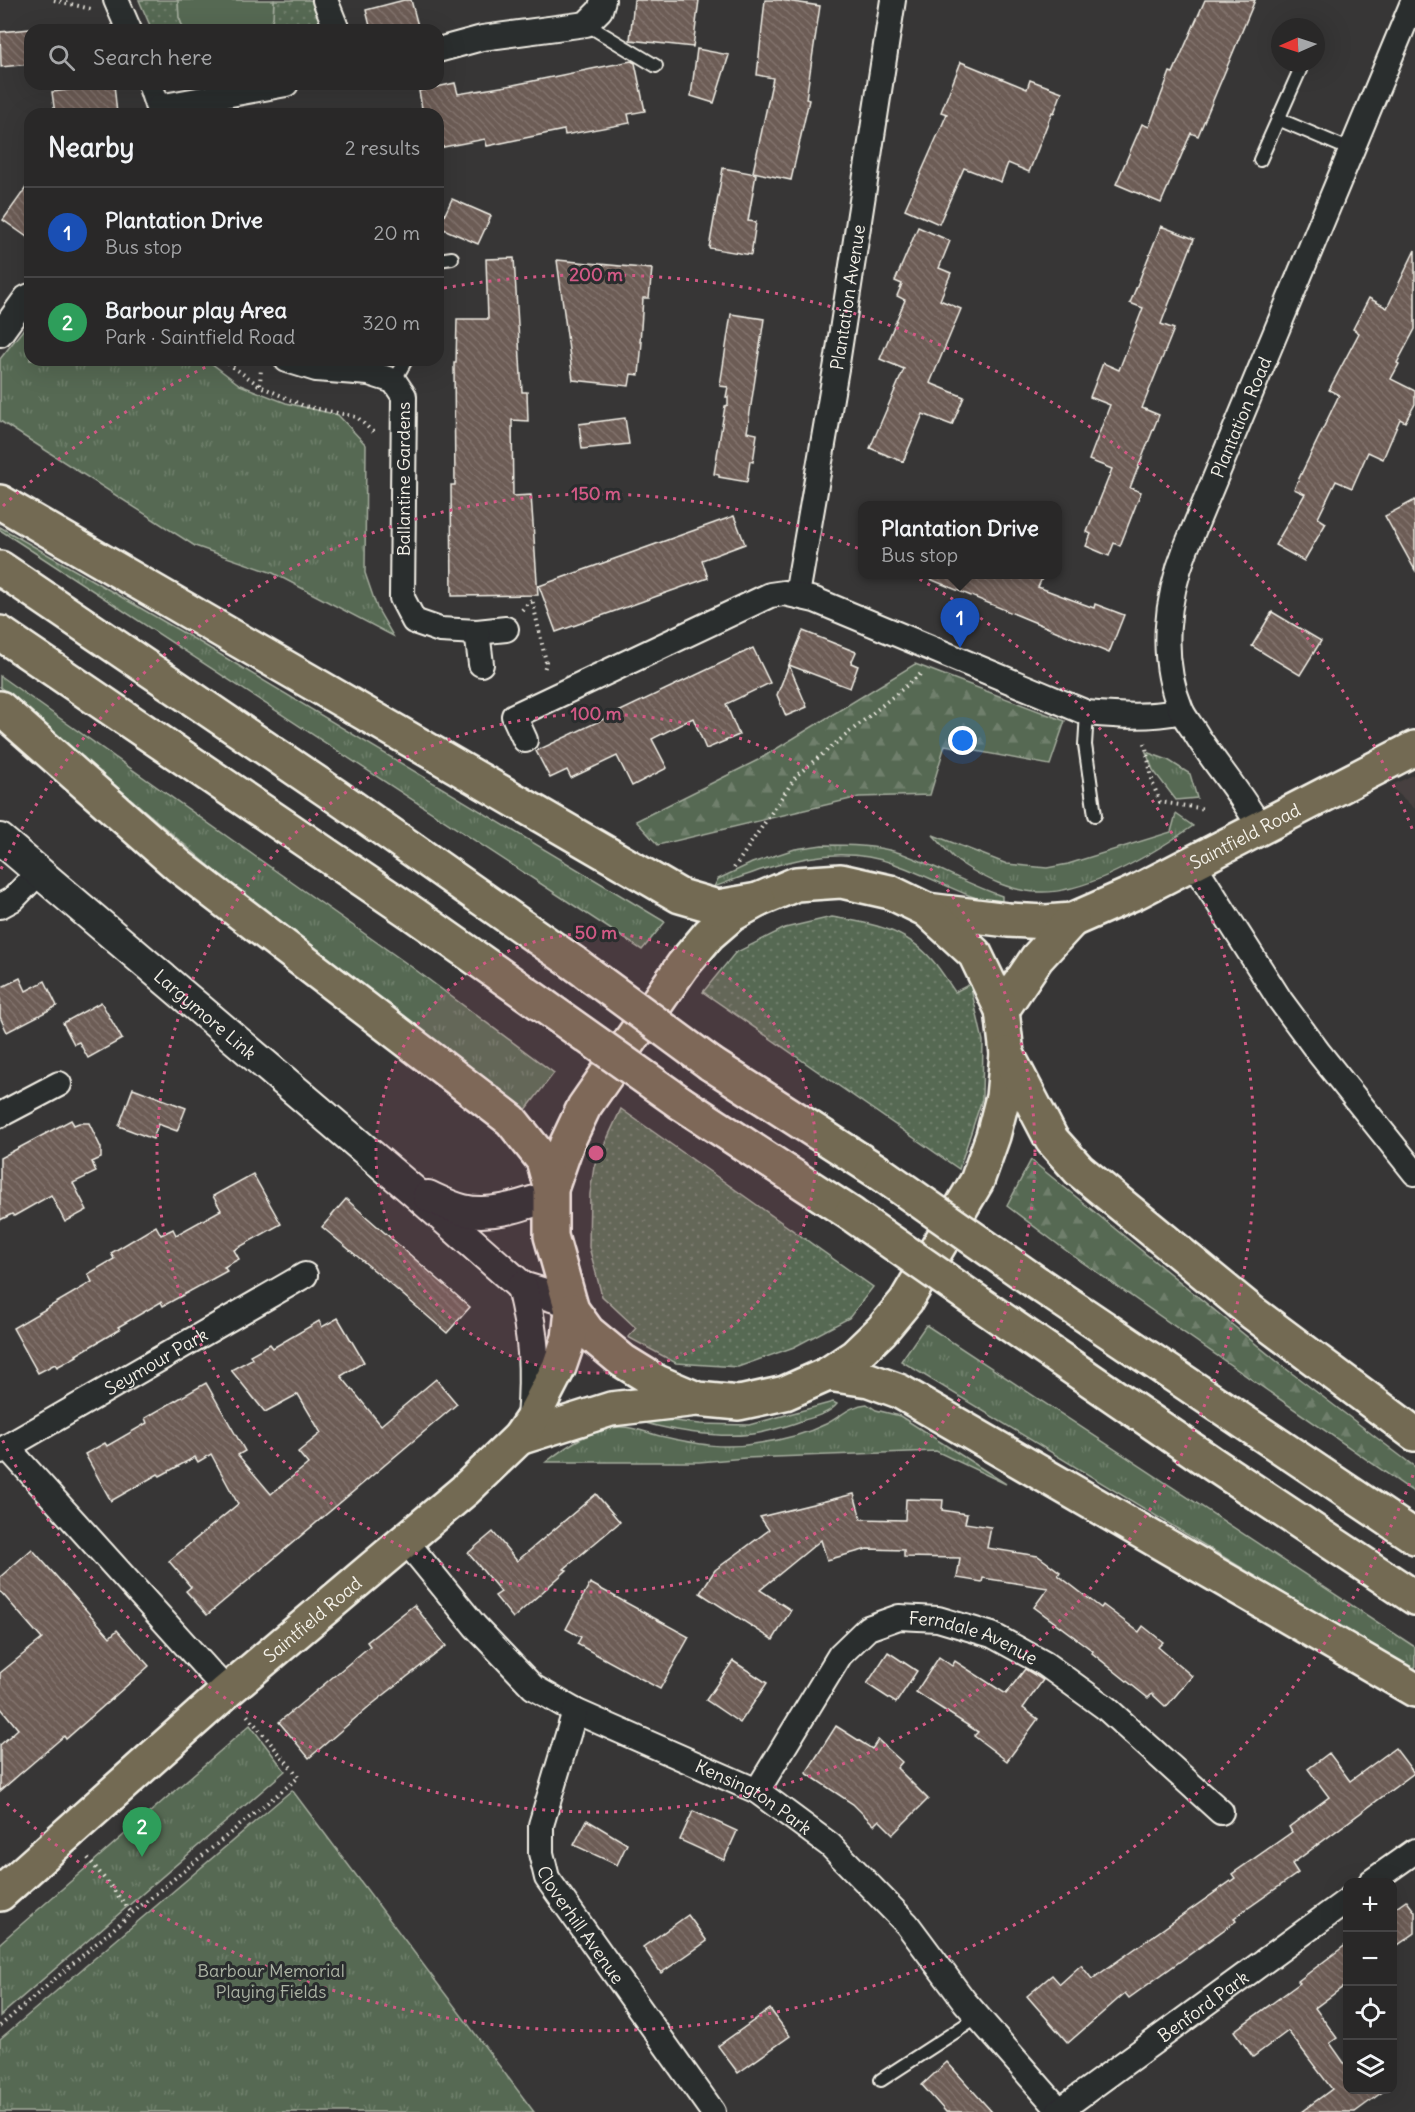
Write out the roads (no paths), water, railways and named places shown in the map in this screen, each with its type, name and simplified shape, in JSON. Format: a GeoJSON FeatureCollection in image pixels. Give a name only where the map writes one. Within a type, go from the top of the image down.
{"type":"FeatureCollection","features":[{"type":"Feature","properties":{"kind":"main road"},"geometry":{"type":"LineString","coordinates":[[0,502],[680,896],[718,907],[758,900]]}},
{"type":"Feature","properties":{"kind":"main road"},"geometry":{"type":"LineString","coordinates":[[0,568],[336,796],[573,963],[711,1064],[880,1173],[1037,1282],[1415,1537]]}},
{"type":"Feature","properties":{"kind":"main road"},"geometry":{"type":"LineString","coordinates":[[0,633],[207,773],[681,1103],[851,1214],[1213,1464],[1415,1598]]}},
{"type":"Feature","properties":{"kind":"main road"},"geometry":{"type":"LineString","coordinates":[[0,708],[179,866],[511,1120],[543,1160],[550,1192],[551,1236],[570,1305],[588,1332],[623,1362],[657,1382],[697,1399]]}},
{"type":"Feature","properties":{"kind":"main road","name":"Saintfield Road"},"geometry":{"type":"LineString","coordinates":[[927,910],[1000,919],[1046,922],[1072,920],[1137,892],[1415,748]]}},
{"type":"Feature","properties":{"kind":"main road"},"geometry":{"type":"LineString","coordinates":[[525,1428],[610,1409],[697,1399],[739,1403],[785,1393],[828,1374],[855,1356],[882,1330],[906,1301],[977,1181],[993,1136],[1003,1097],[1007,1054],[1002,1010],[975,954],[927,910],[890,892],[841,881],[796,884],[730,915],[683,965],[584,1107],[567,1143],[550,1192]]}},
{"type":"Feature","properties":{"kind":"main road","name":"Saintfield Road"},"geometry":{"type":"LineString","coordinates":[[1002,1010],[1037,958],[1072,920]]}},
{"type":"Feature","properties":{"kind":"main road"},"geometry":{"type":"LineString","coordinates":[[1007,1054],[1052,1140],[1079,1170],[1254,1313],[1415,1434]]}},
{"type":"Feature","properties":{"kind":"main road","name":"Saintfield Road"},"geometry":{"type":"LineString","coordinates":[[0,1894],[227,1691],[465,1490],[525,1428],[559,1367],[569,1338],[570,1305]]}},
{"type":"Feature","properties":{"kind":"main road"},"geometry":{"type":"LineString","coordinates":[[828,1374],[869,1380],[899,1391],[1415,1690]]}},
{"type":"Feature","properties":{"kind":"street"},"geometry":{"type":"LineString","coordinates":[[116,0],[126,24]]}},
{"type":"Feature","properties":{"kind":"street"},"geometry":{"type":"LineString","coordinates":[[325,0],[335,24]]}},
{"type":"Feature","properties":{"kind":"street"},"geometry":{"type":"LineString","coordinates":[[444,48],[482,38],[586,24],[600,10],[603,0]]}},
{"type":"Feature","properties":{"kind":"street","name":"Plantation Avenue"},"geometry":{"type":"LineString","coordinates":[[797,595],[837,363],[892,0]]}},
{"type":"Feature","properties":{"kind":"street","name":"Plantation Road"},"geometry":{"type":"LineString","coordinates":[[1260,828],[1251,811],[1181,711],[1172,681],[1168,653],[1168,620],[1176,575],[1414,0]]}},
{"type":"Feature","properties":{"kind":"street"},"geometry":{"type":"LineString","coordinates":[[152,90],[158,108]]}},
{"type":"Feature","properties":{"kind":"street"},"geometry":{"type":"LineString","coordinates":[[173,108],[258,90]]}},
{"type":"Feature","properties":{"kind":"street"},"geometry":{"type":"LineString","coordinates":[[0,334],[24,301]]}},
{"type":"Feature","properties":{"kind":"street","name":"Ballantine Gardens"},"geometry":{"type":"LineString","coordinates":[[306,366],[316,369],[369,373],[394,381],[404,396],[402,598],[414,621],[440,630],[477,632],[506,629]]}},
{"type":"Feature","properties":{"kind":"street"},"geometry":{"type":"LineString","coordinates":[[525,740],[514,716],[770,595],[784,593],[815,600],[1088,713],[1118,716],[1181,711]]}},
{"type":"Feature","properties":{"kind":"street"},"geometry":{"type":"LineString","coordinates":[[477,632],[481,664]]}},
{"type":"Feature","properties":{"kind":"street","name":"Largymore Link"},"geometry":{"type":"LineString","coordinates":[[0,838],[411,1189],[522,1287],[570,1305]]}},
{"type":"Feature","properties":{"kind":"street"},"geometry":{"type":"LineString","coordinates":[[1193,863],[1280,1000],[1319,1053],[1415,1173]]}},
{"type":"Feature","properties":{"kind":"street"},"geometry":{"type":"LineString","coordinates":[[0,906],[13,899],[40,872]]}},
{"type":"Feature","properties":{"kind":"street"},"geometry":{"type":"LineString","coordinates":[[1,1111],[59,1084]]}},
{"type":"Feature","properties":{"kind":"street","name":"Largymore Link"},"geometry":{"type":"LineString","coordinates":[[411,1189],[463,1210],[484,1212],[523,1205],[550,1192]]}},
{"type":"Feature","properties":{"kind":"street","name":"Seymour Park"},"geometry":{"type":"LineString","coordinates":[[227,1691],[4,1449],[306,1275]]}},
{"type":"Feature","properties":{"kind":"street"},"geometry":{"type":"LineString","coordinates":[[522,1287],[531,1321],[535,1359],[525,1428]]}},
{"type":"Feature","properties":{"kind":"street","name":"Kensington Park"},"geometry":{"type":"LineString","coordinates":[[405,1540],[475,1626],[533,1687],[575,1711],[757,1791],[830,1845],[900,1916],[978,2017],[1060,2111]]}},
{"type":"Feature","properties":{"kind":"street","name":"Ferndale Avenue"},"geometry":{"type":"LineString","coordinates":[[757,1791],[840,1655],[868,1628],[899,1617],[938,1619],[992,1635],[1045,1664],[1106,1708],[1221,1812]]}},
{"type":"Feature","properties":{"kind":"street","name":"Cloverhill Avenue"},"geometry":{"type":"LineString","coordinates":[[575,1711],[541,1825],[541,1853],[547,1878],[713,2112]]}},
{"type":"Feature","properties":{"kind":"street"},"geometry":{"type":"LineString","coordinates":[[1377,1878],[1415,1851]]}},
{"type":"Feature","properties":{"kind":"street","name":"Benford Park"},"geometry":{"type":"LineString","coordinates":[[1060,2111],[1343,1903]]}},
{"type":"Feature","properties":{"kind":"lane"},"geometry":{"type":"LineString","coordinates":[[586,24],[656,66]]}},
{"type":"Feature","properties":{"kind":"lane"},"geometry":{"type":"LineString","coordinates":[[1260,160],[1299,72]]}},
{"type":"Feature","properties":{"kind":"lane"},"geometry":{"type":"LineString","coordinates":[[1278,119],[1351,150]]}},
{"type":"Feature","properties":{"kind":"lane"},"geometry":{"type":"LineString","coordinates":[[444,259],[452,258]]}},
{"type":"Feature","properties":{"kind":"lane"},"geometry":{"type":"LineString","coordinates":[[394,381],[403,366]]}},
{"type":"Feature","properties":{"kind":"lane"},"geometry":{"type":"LineString","coordinates":[[1088,713],[1085,745],[1095,815]]}},
{"type":"Feature","properties":{"kind":"lane"},"geometry":{"type":"LineString","coordinates":[[881,2080],[978,2017]]}},
{"type":"Feature","properties":{"kind":"place","name":"Plantation Drive"},"geometry":{"type":"Point","coordinates":[960,648]}},
{"type":"Feature","properties":{"kind":"place","name":"Barbour play Area"},"geometry":{"type":"Point","coordinates":[142,1857]}},
{"type":"Feature","properties":{"kind":"park label","name":"Barbour Memorial Playing Fields"},"geometry":{"type":"Point","coordinates":[271,1980]}}]}
